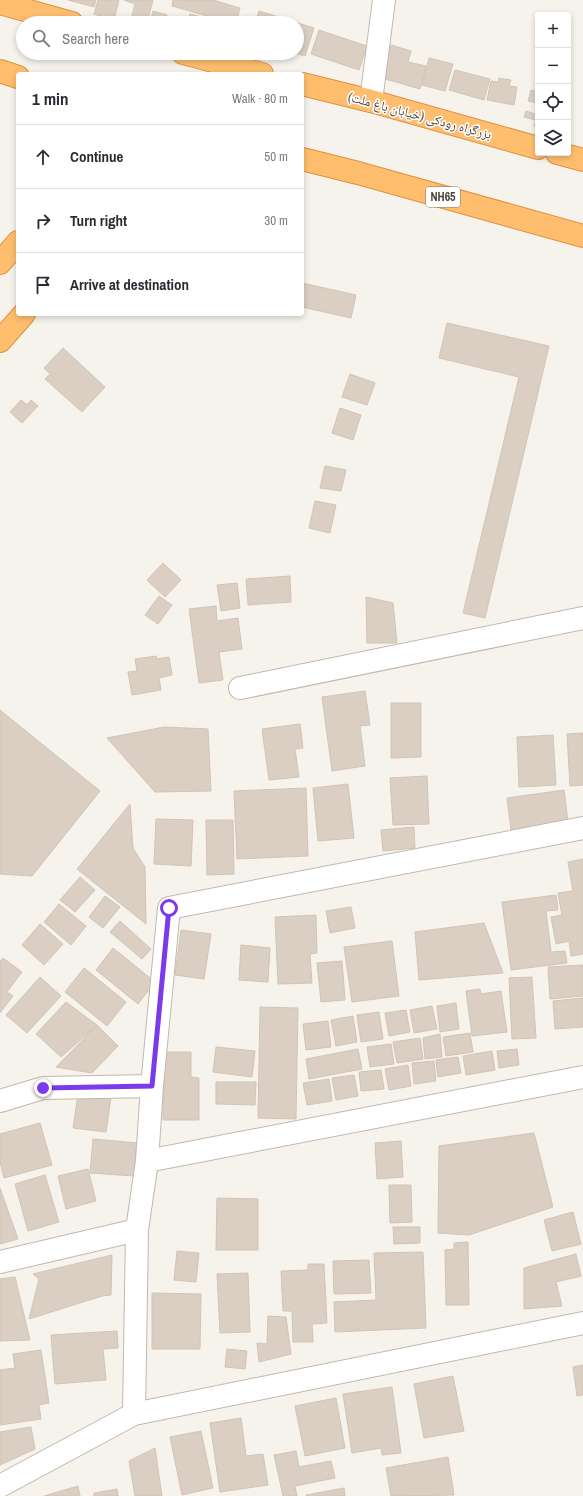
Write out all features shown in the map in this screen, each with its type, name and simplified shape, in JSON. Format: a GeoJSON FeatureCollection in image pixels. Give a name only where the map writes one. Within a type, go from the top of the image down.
{"type":"FeatureCollection","features":[{"type":"Feature","properties":{"kind":"highway"},"geometry":{"type":"LineString","coordinates":[[0,3],[47,16]]}},
{"type":"Feature","properties":{"kind":"highway"},"geometry":{"type":"LineString","coordinates":[[209,60],[253,72]]}},
{"type":"Feature","properties":{"kind":"highway"},"geometry":{"type":"LineString","coordinates":[[0,71],[16,76]]}},
{"type":"Feature","properties":{"kind":"highway","name":"بزرگراه رودکی (خیابان باغ ملت)"},"geometry":{"type":"LineString","coordinates":[[304,84],[371,101],[535,147]]}},
{"type":"Feature","properties":{"kind":"highway"},"geometry":{"type":"LineString","coordinates":[[568,156],[583,160]]}},
{"type":"Feature","properties":{"kind":"highway","name":"NH65"},"geometry":{"type":"LineString","coordinates":[[304,160],[358,173],[583,236]]}},
{"type":"Feature","properties":{"kind":"highway"},"geometry":{"type":"LineString","coordinates":[[0,263],[16,244]]}},
{"type":"Feature","properties":{"kind":"highway"},"geometry":{"type":"LineString","coordinates":[[0,341],[22,316]]}},
{"type":"Feature","properties":{"kind":"street"},"geometry":{"type":"LineString","coordinates":[[371,101],[384,0]]}},
{"type":"Feature","properties":{"kind":"street"},"geometry":{"type":"LineString","coordinates":[[240,688],[583,618]]}},
{"type":"Feature","properties":{"kind":"street"},"geometry":{"type":"LineString","coordinates":[[134,1414],[137,1230],[147,1161],[152,1086],[169,908],[583,828]]}},
{"type":"Feature","properties":{"kind":"street"},"geometry":{"type":"LineString","coordinates":[[147,1161],[583,1077]]}},
{"type":"Feature","properties":{"kind":"street"},"geometry":{"type":"LineString","coordinates":[[0,1101],[43,1088],[152,1086]]}},
{"type":"Feature","properties":{"kind":"street"},"geometry":{"type":"LineString","coordinates":[[0,1262],[137,1230]]}},
{"type":"Feature","properties":{"kind":"street"},"geometry":{"type":"LineString","coordinates":[[0,1486],[134,1414],[583,1323]]}},
{"type":"Feature","properties":{"kind":"building"},"geometry":{"type":"Polygon","coordinates":[[[68,0],[96,0],[94,7],[68,0]]]}},
{"type":"Feature","properties":{"kind":"building"},"geometry":{"type":"Polygon","coordinates":[[[98,0],[119,0],[115,16],[101,16],[94,14],[98,0]]]}},
{"type":"Feature","properties":{"kind":"building"},"geometry":{"type":"Polygon","coordinates":[[[124,0],[153,0],[149,16],[132,16],[135,4],[124,0]]]}},
{"type":"Feature","properties":{"kind":"building"},"geometry":{"type":"Polygon","coordinates":[[[173,0],[213,0],[240,8],[238,16],[207,16],[172,6],[173,0]]]}},
{"type":"Feature","properties":{"kind":"building"},"geometry":{"type":"Polygon","coordinates":[[[153,11],[167,15],[167,16],[152,16],[153,11]]]}},
{"type":"Feature","properties":{"kind":"building"},"geometry":{"type":"Polygon","coordinates":[[[259,11],[275,16],[257,16],[259,11]]]}},
{"type":"Feature","properties":{"kind":"building"},"geometry":{"type":"Polygon","coordinates":[[[304,25],[314,28],[304,56],[304,25]]]}},
{"type":"Feature","properties":{"kind":"building"},"geometry":{"type":"Polygon","coordinates":[[[319,30],[367,46],[359,70],[311,54],[319,30]]]}},
{"type":"Feature","properties":{"kind":"building"},"geometry":{"type":"Polygon","coordinates":[[[391,45],[411,51],[408,62],[426,66],[420,89],[382,78],[391,45]]]}},
{"type":"Feature","properties":{"kind":"building"},"geometry":{"type":"Polygon","coordinates":[[[429,58],[453,64],[445,91],[422,85],[429,58]]]}},
{"type":"Feature","properties":{"kind":"building"},"geometry":{"type":"Polygon","coordinates":[[[455,70],[490,79],[484,100],[449,90],[455,70]]]}},
{"type":"Feature","properties":{"kind":"building"},"geometry":{"type":"Polygon","coordinates":[[[499,78],[511,80],[509,86],[517,87],[514,105],[487,100],[491,81],[498,82],[499,78]]]}},
{"type":"Feature","properties":{"kind":"building"},"geometry":{"type":"Polygon","coordinates":[[[531,90],[535,91],[535,102],[528,101],[531,90]]]}},
{"type":"Feature","properties":{"kind":"building"},"geometry":{"type":"Polygon","coordinates":[[[526,111],[535,114],[535,120],[524,117],[526,111]]]}},
{"type":"Feature","properties":{"kind":"building"},"geometry":{"type":"Polygon","coordinates":[[[304,283],[356,295],[351,318],[304,307],[304,283]]]}},
{"type":"Feature","properties":{"kind":"building"},"geometry":{"type":"Polygon","coordinates":[[[447,323],[549,346],[485,618],[463,613],[519,377],[439,358],[447,323]]]}},
{"type":"Feature","properties":{"kind":"building"},"geometry":{"type":"Polygon","coordinates":[[[63,348],[105,387],[82,412],[45,379],[50,374],[44,368],[63,348]]]}},
{"type":"Feature","properties":{"kind":"building"},"geometry":{"type":"Polygon","coordinates":[[[350,374],[375,383],[367,405],[342,397],[350,374]]]}},
{"type":"Feature","properties":{"kind":"building"},"geometry":{"type":"Polygon","coordinates":[[[21,400],[27,405],[31,400],[38,406],[22,423],[10,412],[21,400]]]}},
{"type":"Feature","properties":{"kind":"building"},"geometry":{"type":"Polygon","coordinates":[[[340,408],[361,415],[353,440],[332,433],[340,408]]]}},
{"type":"Feature","properties":{"kind":"building"},"geometry":{"type":"Polygon","coordinates":[[[325,466],[346,470],[341,491],[320,488],[325,466]]]}},
{"type":"Feature","properties":{"kind":"building"},"geometry":{"type":"Polygon","coordinates":[[[315,501],[336,505],[330,533],[309,528],[315,501]]]}},
{"type":"Feature","properties":{"kind":"building"},"geometry":{"type":"Polygon","coordinates":[[[163,563],[181,580],[165,597],[147,580],[163,563]]]}},
{"type":"Feature","properties":{"kind":"building"},"geometry":{"type":"Polygon","coordinates":[[[290,576],[291,602],[248,605],[246,579],[290,576]]]}},
{"type":"Feature","properties":{"kind":"building"},"geometry":{"type":"Polygon","coordinates":[[[237,583],[240,608],[221,611],[217,585],[237,583]]]}},
{"type":"Feature","properties":{"kind":"building"},"geometry":{"type":"Polygon","coordinates":[[[159,596],[172,605],[158,624],[145,615],[159,596]]]}},
{"type":"Feature","properties":{"kind":"building"},"geometry":{"type":"Polygon","coordinates":[[[366,597],[393,603],[397,643],[367,643],[366,597]]]}},
{"type":"Feature","properties":{"kind":"building"},"geometry":{"type":"Polygon","coordinates":[[[216,606],[217,621],[238,618],[242,649],[219,652],[223,680],[199,683],[189,609],[216,606]]]}},
{"type":"Feature","properties":{"kind":"building"},"geometry":{"type":"Polygon","coordinates":[[[156,656],[157,659],[169,657],[172,675],[159,678],[161,690],[132,695],[128,672],[137,671],[135,659],[156,656]]]}},
{"type":"Feature","properties":{"kind":"building"},"geometry":{"type":"Polygon","coordinates":[[[365,691],[370,725],[360,726],[365,766],[332,771],[322,697],[365,691]]]}},
{"type":"Feature","properties":{"kind":"building"},"geometry":{"type":"Polygon","coordinates":[[[391,703],[421,703],[421,757],[391,758],[391,703]]]}},
{"type":"Feature","properties":{"kind":"building"},"geometry":{"type":"Polygon","coordinates":[[[0,710],[100,791],[32,876],[0,874],[0,710]]]}},
{"type":"Feature","properties":{"kind":"building"},"geometry":{"type":"Polygon","coordinates":[[[300,724],[303,748],[295,749],[299,777],[269,780],[262,729],[300,724]]]}},
{"type":"Feature","properties":{"kind":"building"},"geometry":{"type":"Polygon","coordinates":[[[164,727],[208,729],[211,791],[155,792],[107,738],[164,727]]]}},
{"type":"Feature","properties":{"kind":"building"},"geometry":{"type":"Polygon","coordinates":[[[583,733],[583,785],[570,786],[567,734],[583,733]]]}},
{"type":"Feature","properties":{"kind":"building"},"geometry":{"type":"Polygon","coordinates":[[[553,735],[556,785],[519,787],[517,737],[553,735]]]}},
{"type":"Feature","properties":{"kind":"building"},"geometry":{"type":"Polygon","coordinates":[[[427,776],[429,824],[393,825],[390,778],[427,776]]]}},
{"type":"Feature","properties":{"kind":"building"},"geometry":{"type":"Polygon","coordinates":[[[348,784],[354,838],[318,841],[313,788],[348,784]]]}},
{"type":"Feature","properties":{"kind":"building"},"geometry":{"type":"Polygon","coordinates":[[[306,788],[308,856],[237,859],[234,791],[306,788]]]}},
{"type":"Feature","properties":{"kind":"building"},"geometry":{"type":"Polygon","coordinates":[[[564,790],[568,822],[511,830],[507,798],[564,790]]]}},
{"type":"Feature","properties":{"kind":"building"},"geometry":{"type":"Polygon","coordinates":[[[130,804],[133,848],[145,867],[146,924],[77,869],[130,804]]]}},
{"type":"Feature","properties":{"kind":"building"},"geometry":{"type":"Polygon","coordinates":[[[156,819],[193,820],[191,866],[154,864],[156,819]]]}},
{"type":"Feature","properties":{"kind":"building"},"geometry":{"type":"Polygon","coordinates":[[[206,820],[233,820],[234,874],[207,875],[206,820]]]}},
{"type":"Feature","properties":{"kind":"building"},"geometry":{"type":"Polygon","coordinates":[[[414,827],[415,848],[383,851],[381,830],[414,827]]]}},
{"type":"Feature","properties":{"kind":"building"},"geometry":{"type":"Polygon","coordinates":[[[583,859],[583,954],[571,956],[569,941],[556,944],[551,917],[562,915],[558,893],[573,891],[568,862],[583,859]]]}},
{"type":"Feature","properties":{"kind":"building"},"geometry":{"type":"Polygon","coordinates":[[[80,877],[95,890],[75,912],[60,900],[80,877]]]}},
{"type":"Feature","properties":{"kind":"building"},"geometry":{"type":"Polygon","coordinates":[[[556,895],[558,910],[546,911],[551,952],[565,951],[567,963],[511,970],[502,902],[556,895]]]}},
{"type":"Feature","properties":{"kind":"building"},"geometry":{"type":"Polygon","coordinates":[[[105,896],[120,907],[103,928],[89,917],[105,896]]]}},
{"type":"Feature","properties":{"kind":"building"},"geometry":{"type":"Polygon","coordinates":[[[59,904],[86,926],[71,945],[44,922],[59,904]]]}},
{"type":"Feature","properties":{"kind":"building"},"geometry":{"type":"Polygon","coordinates":[[[351,907],[355,928],[330,933],[326,911],[351,907]]]}},
{"type":"Feature","properties":{"kind":"building"},"geometry":{"type":"Polygon","coordinates":[[[316,915],[317,953],[310,954],[312,983],[278,984],[275,917],[316,915]]]}},
{"type":"Feature","properties":{"kind":"building"},"geometry":{"type":"Polygon","coordinates":[[[120,921],[151,949],[142,959],[110,932],[120,921]]]}},
{"type":"Feature","properties":{"kind":"building"},"geometry":{"type":"Polygon","coordinates":[[[484,923],[503,973],[419,980],[415,932],[484,923]]]}},
{"type":"Feature","properties":{"kind":"building"},"geometry":{"type":"Polygon","coordinates":[[[40,924],[63,944],[44,965],[22,945],[40,924]]]}},
{"type":"Feature","properties":{"kind":"building"},"geometry":{"type":"Polygon","coordinates":[[[181,930],[211,934],[204,979],[175,975],[181,930]]]}},
{"type":"Feature","properties":{"kind":"building"},"geometry":{"type":"Polygon","coordinates":[[[392,941],[399,996],[352,1002],[344,947],[392,941]]]}},
{"type":"Feature","properties":{"kind":"building"},"geometry":{"type":"Polygon","coordinates":[[[241,945],[270,948],[268,982],[239,980],[241,945]]]}},
{"type":"Feature","properties":{"kind":"building"},"geometry":{"type":"Polygon","coordinates":[[[113,948],[155,982],[138,1004],[96,970],[113,948]]]}},
{"type":"Feature","properties":{"kind":"building"},"geometry":{"type":"Polygon","coordinates":[[[3,958],[22,972],[7,992],[13,996],[0,1013],[0,961],[3,958]]]}},
{"type":"Feature","properties":{"kind":"building"},"geometry":{"type":"Polygon","coordinates":[[[342,961],[345,1000],[321,1002],[317,963],[342,961]]]}},
{"type":"Feature","properties":{"kind":"building"},"geometry":{"type":"Polygon","coordinates":[[[583,965],[583,996],[550,999],[548,967],[583,965]]]}},
{"type":"Feature","properties":{"kind":"building"},"geometry":{"type":"Polygon","coordinates":[[[84,968],[126,1002],[107,1026],[65,992],[84,968]]]}},
{"type":"Feature","properties":{"kind":"building"},"geometry":{"type":"Polygon","coordinates":[[[40,977],[61,996],[27,1033],[6,1015],[40,977]]]}},
{"type":"Feature","properties":{"kind":"building"},"geometry":{"type":"Polygon","coordinates":[[[532,977],[536,1038],[512,1039],[509,978],[532,977]]]}},
{"type":"Feature","properties":{"kind":"building"},"geometry":{"type":"Polygon","coordinates":[[[480,989],[481,994],[501,991],[507,1032],[472,1036],[466,991],[480,989]]]}},
{"type":"Feature","properties":{"kind":"building"},"geometry":{"type":"Polygon","coordinates":[[[583,998],[583,1027],[555,1029],[553,1001],[583,998]]]}},
{"type":"Feature","properties":{"kind":"building"},"geometry":{"type":"Polygon","coordinates":[[[66,1002],[97,1025],[61,1057],[36,1034],[66,1002]]]}},
{"type":"Feature","properties":{"kind":"building"},"geometry":{"type":"Polygon","coordinates":[[[456,1003],[459,1029],[440,1032],[437,1006],[456,1003]]]}},
{"type":"Feature","properties":{"kind":"building"},"geometry":{"type":"Polygon","coordinates":[[[432,1006],[437,1029],[414,1033],[410,1010],[432,1006]]]}},
{"type":"Feature","properties":{"kind":"building"},"geometry":{"type":"Polygon","coordinates":[[[260,1007],[298,1008],[296,1119],[258,1118],[260,1007]]]}},
{"type":"Feature","properties":{"kind":"building"},"geometry":{"type":"Polygon","coordinates":[[[406,1010],[410,1032],[389,1036],[385,1013],[406,1010]]]}},
{"type":"Feature","properties":{"kind":"building"},"geometry":{"type":"Polygon","coordinates":[[[379,1012],[383,1039],[361,1042],[357,1015],[379,1012]]]}},
{"type":"Feature","properties":{"kind":"building"},"geometry":{"type":"Polygon","coordinates":[[[353,1016],[357,1042],[336,1046],[331,1020],[353,1016]]]}},
{"type":"Feature","properties":{"kind":"building"},"geometry":{"type":"Polygon","coordinates":[[[328,1021],[331,1047],[306,1050],[303,1024],[328,1021]]]}},
{"type":"Feature","properties":{"kind":"building"},"geometry":{"type":"Polygon","coordinates":[[[97,1025],[118,1046],[92,1073],[56,1067],[97,1025]]]}},
{"type":"Feature","properties":{"kind":"building"},"geometry":{"type":"Polygon","coordinates":[[[470,1033],[473,1052],[446,1056],[443,1037],[470,1033]]]}},
{"type":"Feature","properties":{"kind":"building"},"geometry":{"type":"Polygon","coordinates":[[[440,1034],[442,1057],[425,1059],[423,1038],[440,1034]]]}},
{"type":"Feature","properties":{"kind":"building"},"geometry":{"type":"Polygon","coordinates":[[[420,1038],[423,1059],[397,1063],[393,1042],[420,1038]]]}},
{"type":"Feature","properties":{"kind":"building"},"geometry":{"type":"Polygon","coordinates":[[[391,1044],[394,1064],[370,1067],[367,1047],[391,1044]]]}},
{"type":"Feature","properties":{"kind":"building"},"geometry":{"type":"Polygon","coordinates":[[[216,1047],[255,1051],[252,1077],[213,1072],[216,1047]]]}},
{"type":"Feature","properties":{"kind":"building"},"geometry":{"type":"Polygon","coordinates":[[[358,1049],[362,1069],[309,1079],[306,1059],[358,1049]]]}},
{"type":"Feature","properties":{"kind":"building"},"geometry":{"type":"Polygon","coordinates":[[[517,1049],[519,1065],[499,1068],[497,1051],[517,1049]]]}},
{"type":"Feature","properties":{"kind":"building"},"geometry":{"type":"Polygon","coordinates":[[[492,1051],[495,1070],[466,1075],[463,1056],[492,1051]]]}},
{"type":"Feature","properties":{"kind":"building"},"geometry":{"type":"Polygon","coordinates":[[[163,1052],[191,1052],[191,1077],[199,1078],[199,1120],[163,1120],[163,1052]]]}},
{"type":"Feature","properties":{"kind":"building"},"geometry":{"type":"Polygon","coordinates":[[[458,1057],[461,1073],[438,1077],[436,1060],[458,1057]]]}},
{"type":"Feature","properties":{"kind":"building"},"geometry":{"type":"Polygon","coordinates":[[[434,1061],[436,1081],[414,1084],[412,1063],[434,1061]]]}},
{"type":"Feature","properties":{"kind":"building"},"geometry":{"type":"Polygon","coordinates":[[[408,1065],[411,1086],[389,1090],[385,1069],[408,1065]]]}},
{"type":"Feature","properties":{"kind":"building"},"geometry":{"type":"Polygon","coordinates":[[[381,1070],[384,1089],[361,1091],[359,1072],[381,1070]]]}},
{"type":"Feature","properties":{"kind":"building"},"geometry":{"type":"Polygon","coordinates":[[[354,1075],[358,1096],[336,1100],[332,1078],[354,1075]]]}},
{"type":"Feature","properties":{"kind":"building"},"geometry":{"type":"Polygon","coordinates":[[[329,1079],[332,1101],[307,1105],[303,1083],[329,1079]]]}},
{"type":"Feature","properties":{"kind":"building"},"geometry":{"type":"Polygon","coordinates":[[[216,1082],[256,1082],[255,1105],[216,1104],[216,1082]]]}},
{"type":"Feature","properties":{"kind":"building"},"geometry":{"type":"Polygon","coordinates":[[[78,1094],[111,1097],[106,1132],[73,1128],[78,1094]]]}},
{"type":"Feature","properties":{"kind":"building"},"geometry":{"type":"Polygon","coordinates":[[[40,1123],[52,1165],[4,1178],[0,1162],[0,1134],[40,1123]]]}},
{"type":"Feature","properties":{"kind":"building"},"geometry":{"type":"Polygon","coordinates":[[[534,1133],[553,1207],[469,1235],[438,1233],[439,1146],[534,1133]]]}},
{"type":"Feature","properties":{"kind":"building"},"geometry":{"type":"Polygon","coordinates":[[[93,1139],[137,1143],[134,1176],[90,1173],[93,1139]]]}},
{"type":"Feature","properties":{"kind":"building"},"geometry":{"type":"Polygon","coordinates":[[[401,1141],[403,1177],[377,1179],[375,1143],[401,1141]]]}},
{"type":"Feature","properties":{"kind":"building"},"geometry":{"type":"Polygon","coordinates":[[[88,1169],[96,1201],[66,1209],[58,1176],[88,1169]]]}},
{"type":"Feature","properties":{"kind":"building"},"geometry":{"type":"Polygon","coordinates":[[[45,1175],[59,1222],[28,1231],[15,1184],[45,1175]]]}},
{"type":"Feature","properties":{"kind":"building"},"geometry":{"type":"Polygon","coordinates":[[[389,1185],[411,1185],[412,1222],[390,1223],[389,1185]]]}},
{"type":"Feature","properties":{"kind":"building"},"geometry":{"type":"Polygon","coordinates":[[[0,1188],[18,1239],[0,1244],[0,1188]]]}},
{"type":"Feature","properties":{"kind":"building"},"geometry":{"type":"Polygon","coordinates":[[[217,1198],[258,1199],[258,1250],[216,1250],[217,1198]]]}},
{"type":"Feature","properties":{"kind":"building"},"geometry":{"type":"Polygon","coordinates":[[[573,1212],[581,1244],[552,1251],[544,1220],[573,1212]]]}},
{"type":"Feature","properties":{"kind":"building"},"geometry":{"type":"Polygon","coordinates":[[[393,1227],[420,1227],[420,1243],[394,1244],[393,1227]]]}},
{"type":"Feature","properties":{"kind":"building"},"geometry":{"type":"Polygon","coordinates":[[[468,1242],[469,1305],[446,1305],[445,1250],[454,1249],[454,1243],[468,1242]]]}},
{"type":"Feature","properties":{"kind":"building"},"geometry":{"type":"Polygon","coordinates":[[[177,1251],[199,1253],[196,1282],[174,1280],[177,1251]]]}},
{"type":"Feature","properties":{"kind":"building"},"geometry":{"type":"Polygon","coordinates":[[[423,1252],[426,1328],[335,1332],[334,1302],[376,1300],[374,1253],[423,1252]]]}},
{"type":"Feature","properties":{"kind":"building"},"geometry":{"type":"Polygon","coordinates":[[[576,1254],[581,1276],[556,1282],[562,1306],[524,1309],[524,1268],[576,1254]]]}},
{"type":"Feature","properties":{"kind":"building"},"geometry":{"type":"Polygon","coordinates":[[[112,1255],[111,1295],[102,1296],[29,1319],[39,1279],[33,1274],[112,1255]]]}},
{"type":"Feature","properties":{"kind":"building"},"geometry":{"type":"Polygon","coordinates":[[[369,1260],[371,1293],[334,1294],[333,1261],[369,1260]]]}},
{"type":"Feature","properties":{"kind":"building"},"geometry":{"type":"Polygon","coordinates":[[[308,1264],[324,1264],[327,1323],[312,1324],[313,1342],[293,1342],[292,1311],[283,1311],[281,1271],[308,1270],[308,1264]]]}},
{"type":"Feature","properties":{"kind":"building"},"geometry":{"type":"Polygon","coordinates":[[[248,1273],[250,1332],[220,1333],[217,1274],[248,1273]]]}},
{"type":"Feature","properties":{"kind":"building"},"geometry":{"type":"Polygon","coordinates":[[[15,1277],[30,1340],[0,1341],[0,1279],[15,1277]]]}},
{"type":"Feature","properties":{"kind":"building"},"geometry":{"type":"Polygon","coordinates":[[[152,1293],[201,1294],[200,1349],[152,1349],[152,1293]]]}},
{"type":"Feature","properties":{"kind":"building"},"geometry":{"type":"Polygon","coordinates":[[[268,1316],[286,1317],[291,1354],[259,1362],[257,1343],[267,1344],[268,1316]]]}},
{"type":"Feature","properties":{"kind":"building"},"geometry":{"type":"Polygon","coordinates":[[[117,1331],[118,1348],[103,1349],[106,1380],[55,1384],[51,1335],[117,1331]]]}},
{"type":"Feature","properties":{"kind":"building"},"geometry":{"type":"Polygon","coordinates":[[[227,1349],[247,1351],[245,1369],[225,1367],[227,1349]]]}},
{"type":"Feature","properties":{"kind":"building"},"geometry":{"type":"Polygon","coordinates":[[[41,1350],[49,1403],[39,1405],[41,1419],[0,1425],[0,1370],[15,1368],[13,1354],[41,1350]]]}},
{"type":"Feature","properties":{"kind":"building"},"geometry":{"type":"Polygon","coordinates":[[[583,1365],[583,1395],[577,1396],[573,1367],[583,1365]]]}},
{"type":"Feature","properties":{"kind":"building"},"geometry":{"type":"Polygon","coordinates":[[[453,1376],[464,1431],[424,1438],[414,1384],[453,1376]]]}},
{"type":"Feature","properties":{"kind":"building"},"geometry":{"type":"Polygon","coordinates":[[[392,1387],[401,1453],[382,1455],[381,1448],[352,1453],[343,1394],[392,1387]]]}},
{"type":"Feature","properties":{"kind":"building"},"geometry":{"type":"Polygon","coordinates":[[[336,1398],[345,1448],[305,1456],[295,1406],[336,1398]]]}},
{"type":"Feature","properties":{"kind":"building"},"geometry":{"type":"Polygon","coordinates":[[[241,1418],[246,1456],[263,1454],[268,1485],[220,1492],[210,1423],[241,1418]]]}},
{"type":"Feature","properties":{"kind":"building"},"geometry":{"type":"Polygon","coordinates":[[[31,1427],[35,1449],[0,1465],[0,1432],[31,1427]]]}},
{"type":"Feature","properties":{"kind":"building"},"geometry":{"type":"Polygon","coordinates":[[[201,1431],[213,1488],[182,1495],[170,1437],[201,1431]]]}},
{"type":"Feature","properties":{"kind":"building"},"geometry":{"type":"Polygon","coordinates":[[[155,1448],[162,1496],[135,1496],[129,1461],[155,1448]]]}},
{"type":"Feature","properties":{"kind":"building"},"geometry":{"type":"Polygon","coordinates":[[[296,1451],[299,1467],[331,1461],[335,1478],[295,1486],[297,1496],[283,1496],[274,1455],[296,1451]]]}},
{"type":"Feature","properties":{"kind":"building"},"geometry":{"type":"Polygon","coordinates":[[[448,1457],[454,1495],[391,1496],[386,1468],[448,1457]]]}},
{"type":"Feature","properties":{"kind":"building"},"geometry":{"type":"Polygon","coordinates":[[[78,1486],[80,1496],[44,1496],[78,1486]]]}},
{"type":"Feature","properties":{"kind":"building"},"geometry":{"type":"Polygon","coordinates":[[[344,1488],[345,1496],[306,1496],[306,1495],[344,1488]]]}},
{"type":"Feature","properties":{"kind":"building"},"geometry":{"type":"Polygon","coordinates":[[[117,1489],[118,1496],[94,1496],[94,1493],[117,1489]]]}},
{"type":"Feature","properties":{"kind":"route"},"geometry":{"type":"LineString","coordinates":[[43,1088],[152,1086],[169,908]]}}]}
